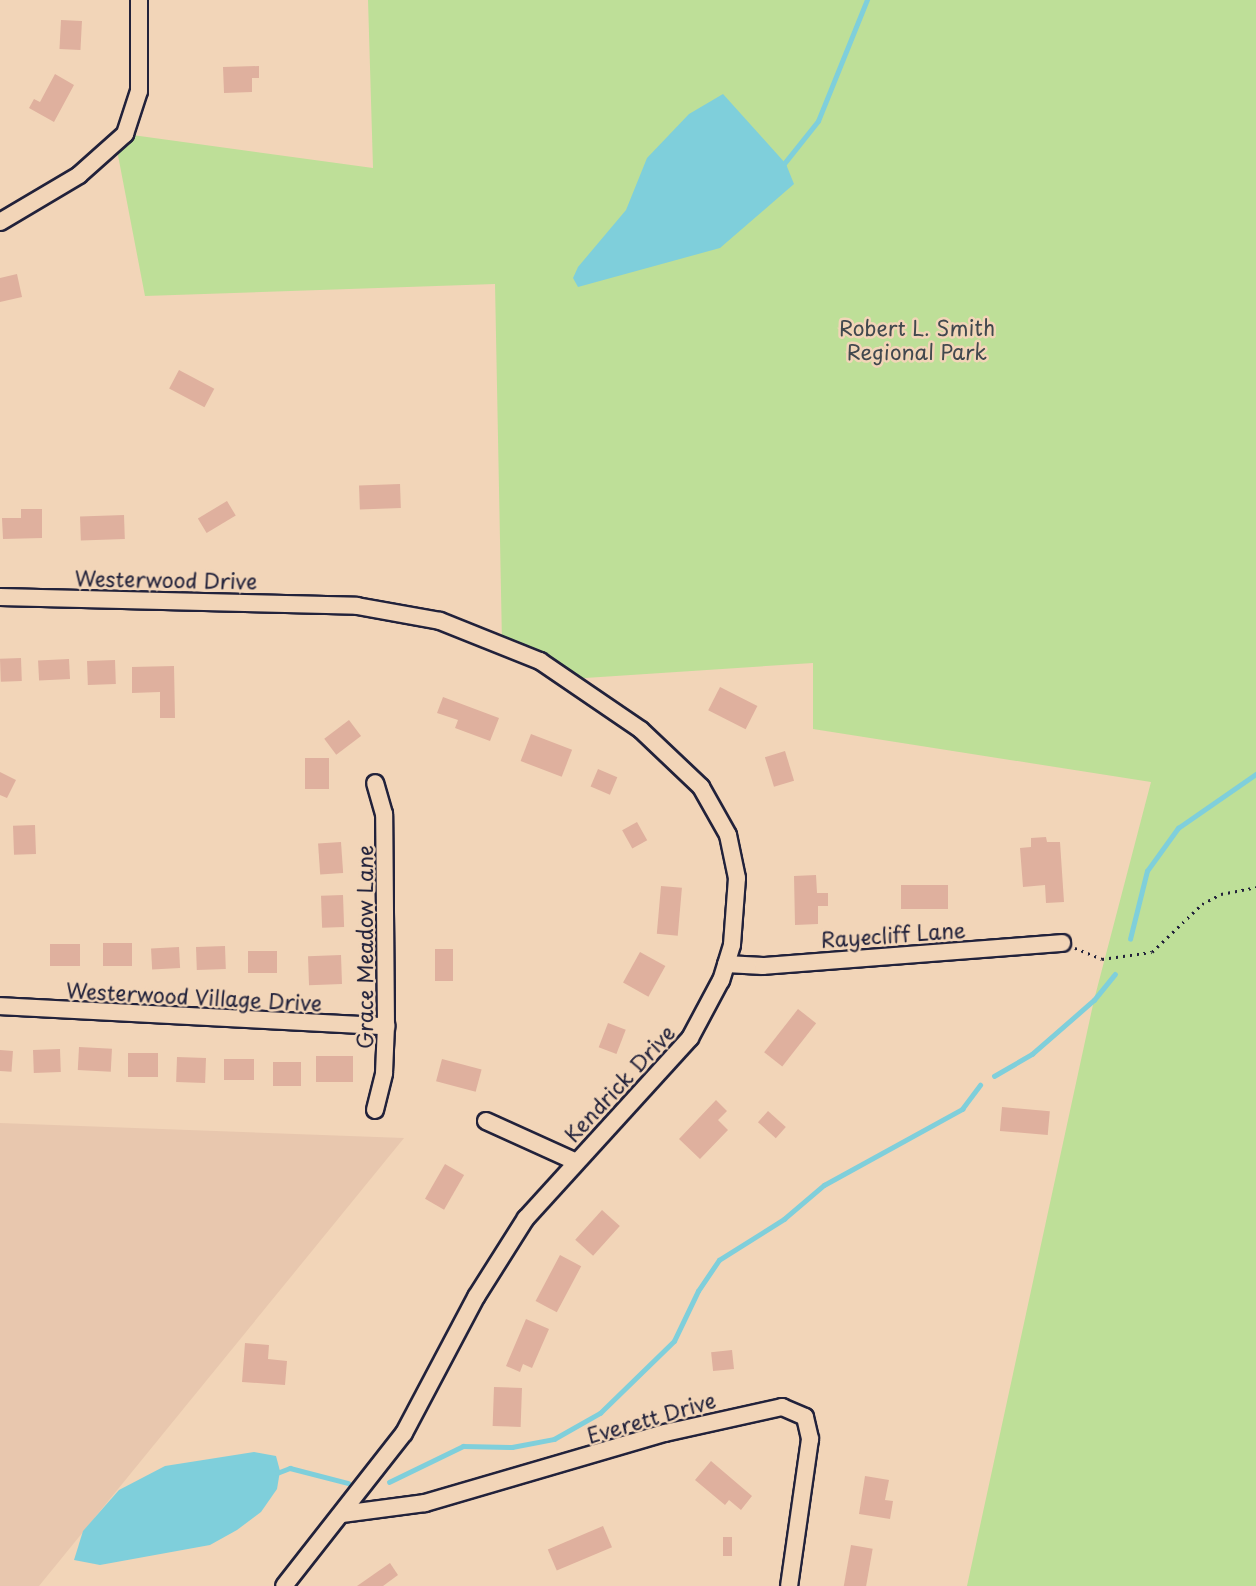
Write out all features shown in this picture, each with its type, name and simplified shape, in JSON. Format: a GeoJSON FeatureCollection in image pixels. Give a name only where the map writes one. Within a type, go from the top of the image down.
{"type":"FeatureCollection","features":[{"type":"Feature","properties":{"kind":"street"},"geometry":{"type":"LineString","coordinates":[[0,222],[79,175],[125,134],[139,92],[139,0]]}},
{"type":"Feature","properties":{"kind":"street","name":"Westerwood Drive"},"geometry":{"type":"LineString","coordinates":[[0,597],[332,605]]}},
{"type":"Feature","properties":{"kind":"street","name":"Kendrick Drive"},"geometry":{"type":"LineString","coordinates":[[284,1586],[342,1514],[425,1400],[500,1256],[574,1161],[690,1038],[726,964],[736,921],[735,862],[717,812],[672,756],[570,680],[502,643],[389,610],[332,605]]}},
{"type":"Feature","properties":{"kind":"street","name":"Grace Meadow Lane"},"geometry":{"type":"LineString","coordinates":[[375,783],[384,814],[386,1026],[384,1073],[375,1110]]}},
{"type":"Feature","properties":{"kind":"street","name":"Rayecliff Lane"},"geometry":{"type":"LineString","coordinates":[[726,964],[764,966],[1062,943]]}},
{"type":"Feature","properties":{"kind":"street","name":"Westerwood Village Drive"},"geometry":{"type":"LineString","coordinates":[[0,1006],[386,1026]]}},
{"type":"Feature","properties":{"kind":"street"},"geometry":{"type":"LineString","coordinates":[[486,1121],[574,1161]]}},
{"type":"Feature","properties":{"kind":"street","name":"Everett Drive"},"geometry":{"type":"LineString","coordinates":[[342,1514],[425,1503],[735,1415],[792,1409],[805,1417],[810,1439],[789,1586]]}},
{"type":"Feature","properties":{"kind":"path"},"geometry":{"type":"LineString","coordinates":[[1062,943],[1102,959],[1137,956],[1167,941],[1202,904],[1220,894],[1256,887]]}},
{"type":"Feature","properties":{"kind":"shaded area"},"geometry":{"type":"Polygon","coordinates":[[[0,1123],[404,1138],[39,1586],[0,1586],[0,1123]]]}},
{"type":"Feature","properties":{"kind":"green space","name":"Robert L. Smith Regional Park"},"geometry":{"type":"Polygon","coordinates":[[[368,0],[1256,0],[1256,1586],[967,1586],[1094,1000],[1151,782],[813,729],[813,663],[570,679],[502,643],[495,284],[145,296],[116,145],[125,134],[373,168],[368,0]]]}},
{"type":"Feature","properties":{"kind":"water"},"geometry":{"type":"Polygon","coordinates":[[[723,94],[786,164],[794,184],[720,248],[578,287],[573,278],[578,267],[626,210],[647,158],[689,114],[723,94]]]}},
{"type":"Feature","properties":{"kind":"water"},"geometry":{"type":"Polygon","coordinates":[[[254,1452],[276,1456],[280,1471],[277,1489],[261,1512],[237,1530],[210,1545],[100,1565],[74,1560],[83,1531],[119,1490],[165,1466],[254,1452]]]}},
{"type":"Feature","properties":{"kind":"building"},"geometry":{"type":"Polygon","coordinates":[[[61,20],[82,21],[80,50],[59,49],[61,20]]]}},
{"type":"Feature","properties":{"kind":"building"},"geometry":{"type":"Polygon","coordinates":[[[259,66],[259,78],[252,78],[252,92],[224,93],[223,67],[259,66]]]}},
{"type":"Feature","properties":{"kind":"building"},"geometry":{"type":"Polygon","coordinates":[[[55,74],[74,85],[54,122],[29,108],[34,99],[40,102],[55,74]]]}},
{"type":"Feature","properties":{"kind":"building"},"geometry":{"type":"Polygon","coordinates":[[[17,274],[22,297],[0,302],[0,278],[17,274]]]}},
{"type":"Feature","properties":{"kind":"building"},"geometry":{"type":"Polygon","coordinates":[[[179,370],[214,389],[204,407],[169,389],[179,370]]]}},
{"type":"Feature","properties":{"kind":"building"},"geometry":{"type":"Polygon","coordinates":[[[400,484],[401,508],[360,509],[359,485],[400,484]]]}},
{"type":"Feature","properties":{"kind":"building"},"geometry":{"type":"Polygon","coordinates":[[[227,501],[236,516],[207,533],[198,519],[227,501]]]}},
{"type":"Feature","properties":{"kind":"building"},"geometry":{"type":"Polygon","coordinates":[[[21,509],[42,509],[42,538],[3,539],[2,518],[21,518],[21,509]]]}},
{"type":"Feature","properties":{"kind":"building"},"geometry":{"type":"Polygon","coordinates":[[[124,515],[125,539],[81,541],[80,517],[124,515]]]}},
{"type":"Feature","properties":{"kind":"building"},"geometry":{"type":"Polygon","coordinates":[[[21,658],[22,681],[1,682],[0,659],[21,658]]]}},
{"type":"Feature","properties":{"kind":"building"},"geometry":{"type":"Polygon","coordinates":[[[69,659],[70,679],[39,681],[38,661],[69,659]]]}},
{"type":"Feature","properties":{"kind":"building"},"geometry":{"type":"Polygon","coordinates":[[[115,660],[116,684],[88,685],[87,661],[115,660]]]}},
{"type":"Feature","properties":{"kind":"building"},"geometry":{"type":"Polygon","coordinates":[[[174,666],[175,718],[160,718],[160,692],[132,693],[132,667],[174,666]]]}},
{"type":"Feature","properties":{"kind":"building"},"geometry":{"type":"Polygon","coordinates":[[[720,687],[757,706],[746,729],[708,710],[720,687]]]}},
{"type":"Feature","properties":{"kind":"building"},"geometry":{"type":"Polygon","coordinates":[[[443,697],[499,718],[490,741],[455,728],[458,720],[437,713],[443,697]]]}},
{"type":"Feature","properties":{"kind":"building"},"geometry":{"type":"Polygon","coordinates":[[[349,720],[361,736],[336,755],[324,739],[349,720]]]}},
{"type":"Feature","properties":{"kind":"building"},"geometry":{"type":"Polygon","coordinates":[[[531,734],[572,750],[562,777],[521,761],[531,734]]]}},
{"type":"Feature","properties":{"kind":"building"},"geometry":{"type":"Polygon","coordinates":[[[785,751],[794,781],[774,787],[765,757],[785,751]]]}},
{"type":"Feature","properties":{"kind":"building"},"geometry":{"type":"Polygon","coordinates":[[[305,758],[329,758],[329,789],[305,789],[305,758]]]}},
{"type":"Feature","properties":{"kind":"building"},"geometry":{"type":"Polygon","coordinates":[[[598,769],[617,777],[610,795],[591,786],[598,769]]]}},
{"type":"Feature","properties":{"kind":"building"},"geometry":{"type":"Polygon","coordinates":[[[0,772],[16,780],[7,798],[0,795],[0,772]]]}},
{"type":"Feature","properties":{"kind":"building"},"geometry":{"type":"Polygon","coordinates":[[[637,822],[647,840],[632,849],[622,830],[637,822]]]}},
{"type":"Feature","properties":{"kind":"building"},"geometry":{"type":"Polygon","coordinates":[[[35,825],[36,854],[14,855],[13,826],[35,825]]]}},
{"type":"Feature","properties":{"kind":"building"},"geometry":{"type":"Polygon","coordinates":[[[1046,837],[1047,842],[1060,842],[1064,902],[1046,903],[1045,885],[1023,887],[1020,848],[1031,847],[1031,838],[1046,837]]]}},
{"type":"Feature","properties":{"kind":"building"},"geometry":{"type":"Polygon","coordinates":[[[341,842],[343,873],[320,875],[318,844],[341,842]]]}},
{"type":"Feature","properties":{"kind":"building"},"geometry":{"type":"Polygon","coordinates":[[[816,875],[817,893],[828,893],[828,906],[818,906],[818,924],[795,925],[794,876],[816,875]]]}},
{"type":"Feature","properties":{"kind":"building"},"geometry":{"type":"Polygon","coordinates":[[[901,885],[948,885],[948,909],[901,909],[901,885]]]}},
{"type":"Feature","properties":{"kind":"building"},"geometry":{"type":"Polygon","coordinates":[[[661,886],[682,888],[678,936],[657,934],[661,886]]]}},
{"type":"Feature","properties":{"kind":"building"},"geometry":{"type":"Polygon","coordinates":[[[343,895],[344,927],[322,928],[321,896],[343,895]]]}},
{"type":"Feature","properties":{"kind":"building"},"geometry":{"type":"Polygon","coordinates":[[[103,943],[132,943],[132,966],[103,966],[103,943]]]}},
{"type":"Feature","properties":{"kind":"building"},"geometry":{"type":"Polygon","coordinates":[[[50,944],[80,944],[80,966],[50,966],[50,944]]]}},
{"type":"Feature","properties":{"kind":"building"},"geometry":{"type":"Polygon","coordinates":[[[225,946],[226,969],[197,970],[196,947],[225,946]]]}},
{"type":"Feature","properties":{"kind":"building"},"geometry":{"type":"Polygon","coordinates":[[[179,947],[180,968],[152,969],[151,948],[179,947]]]}},
{"type":"Feature","properties":{"kind":"building"},"geometry":{"type":"Polygon","coordinates":[[[435,949],[453,949],[453,981],[435,981],[435,949]]]}},
{"type":"Feature","properties":{"kind":"building"},"geometry":{"type":"Polygon","coordinates":[[[248,951],[277,951],[277,973],[248,973],[248,951]]]}},
{"type":"Feature","properties":{"kind":"building"},"geometry":{"type":"Polygon","coordinates":[[[640,952],[665,966],[648,997],[623,983],[640,952]]]}},
{"type":"Feature","properties":{"kind":"building"},"geometry":{"type":"Polygon","coordinates":[[[341,955],[342,984],[309,985],[308,956],[341,955]]]}},
{"type":"Feature","properties":{"kind":"building"},"geometry":{"type":"Polygon","coordinates":[[[798,1009],[816,1023],[782,1067],[764,1052],[798,1009]]]}},
{"type":"Feature","properties":{"kind":"building"},"geometry":{"type":"Polygon","coordinates":[[[608,1023],[626,1030],[616,1054],[599,1047],[608,1023]]]}},
{"type":"Feature","properties":{"kind":"building"},"geometry":{"type":"Polygon","coordinates":[[[79,1047],[112,1049],[111,1072],[78,1070],[79,1047]]]}},
{"type":"Feature","properties":{"kind":"building"},"geometry":{"type":"Polygon","coordinates":[[[60,1049],[61,1072],[34,1073],[33,1050],[60,1049]]]}},
{"type":"Feature","properties":{"kind":"building"},"geometry":{"type":"Polygon","coordinates":[[[0,1050],[13,1051],[12,1072],[0,1071],[0,1050]]]}},
{"type":"Feature","properties":{"kind":"building"},"geometry":{"type":"Polygon","coordinates":[[[128,1053],[158,1053],[158,1077],[128,1077],[128,1053]]]}},
{"type":"Feature","properties":{"kind":"building"},"geometry":{"type":"Polygon","coordinates":[[[316,1056],[353,1056],[353,1082],[316,1082],[316,1056]]]}},
{"type":"Feature","properties":{"kind":"building"},"geometry":{"type":"Polygon","coordinates":[[[177,1057],[206,1058],[205,1083],[176,1082],[177,1057]]]}},
{"type":"Feature","properties":{"kind":"building"},"geometry":{"type":"Polygon","coordinates":[[[224,1059],[254,1059],[254,1080],[224,1080],[224,1059]]]}},
{"type":"Feature","properties":{"kind":"building"},"geometry":{"type":"Polygon","coordinates":[[[442,1059],[482,1070],[476,1092],[436,1081],[442,1059]]]}},
{"type":"Feature","properties":{"kind":"building"},"geometry":{"type":"Polygon","coordinates":[[[273,1062],[301,1062],[301,1086],[273,1086],[273,1062]]]}},
{"type":"Feature","properties":{"kind":"building"},"geometry":{"type":"Polygon","coordinates":[[[716,1100],[727,1111],[718,1120],[728,1130],[700,1159],[679,1139],[716,1100]]]}},
{"type":"Feature","properties":{"kind":"building"},"geometry":{"type":"Polygon","coordinates":[[[1002,1107],[1050,1111],[1048,1135],[1000,1131],[1002,1107]]]}},
{"type":"Feature","properties":{"kind":"building"},"geometry":{"type":"Polygon","coordinates":[[[768,1111],[786,1127],[776,1138],[758,1122],[768,1111]]]}},
{"type":"Feature","properties":{"kind":"building"},"geometry":{"type":"Polygon","coordinates":[[[445,1164],[464,1175],[444,1210],[425,1199],[445,1164]]]}},
{"type":"Feature","properties":{"kind":"building"},"geometry":{"type":"Polygon","coordinates":[[[602,1210],[620,1226],[593,1256],[575,1240],[602,1210]]]}},
{"type":"Feature","properties":{"kind":"building"},"geometry":{"type":"Polygon","coordinates":[[[560,1255],[581,1266],[557,1312],[536,1301],[560,1255]]]}},
{"type":"Feature","properties":{"kind":"building"},"geometry":{"type":"Polygon","coordinates":[[[526,1319],[549,1329],[532,1368],[523,1364],[520,1372],[506,1366],[526,1319]]]}},
{"type":"Feature","properties":{"kind":"building"},"geometry":{"type":"Polygon","coordinates":[[[245,1343],[269,1345],[268,1359],[287,1361],[285,1385],[242,1382],[245,1343]]]}},
{"type":"Feature","properties":{"kind":"building"},"geometry":{"type":"Polygon","coordinates":[[[732,1350],[734,1369],[713,1371],[711,1352],[732,1350]]]}},
{"type":"Feature","properties":{"kind":"building"},"geometry":{"type":"Polygon","coordinates":[[[494,1387],[522,1388],[521,1427],[493,1426],[494,1387]]]}},
{"type":"Feature","properties":{"kind":"building"},"geometry":{"type":"Polygon","coordinates":[[[711,1461],[752,1496],[741,1510],[729,1500],[725,1505],[695,1480],[711,1461]]]}},
{"type":"Feature","properties":{"kind":"building"},"geometry":{"type":"Polygon","coordinates":[[[865,1476],[889,1480],[885,1500],[893,1501],[890,1519],[859,1514],[865,1476]]]}},
{"type":"Feature","properties":{"kind":"building"},"geometry":{"type":"Polygon","coordinates":[[[603,1526],[612,1547],[557,1571],[548,1549],[603,1526]]]}},
{"type":"Feature","properties":{"kind":"building"},"geometry":{"type":"Polygon","coordinates":[[[723,1537],[732,1537],[732,1556],[723,1556],[723,1537]]]}},
{"type":"Feature","properties":{"kind":"building"},"geometry":{"type":"Polygon","coordinates":[[[851,1545],[873,1549],[866,1586],[844,1586],[851,1545]]]}},
{"type":"Feature","properties":{"kind":"building"},"geometry":{"type":"Polygon","coordinates":[[[390,1563],[398,1575],[383,1586],[357,1586],[390,1563]]]}},
{"type":"Feature","properties":{"kind":"waterway"},"geometry":{"type":"LineString","coordinates":[[783,165],[818,121],[867,0]]}},
{"type":"Feature","properties":{"kind":"waterway"},"geometry":{"type":"LineString","coordinates":[[1130,939],[1147,871],[1178,828],[1256,774]]}},
{"type":"Feature","properties":{"kind":"waterway"},"geometry":{"type":"LineString","coordinates":[[994,1076],[1032,1054],[1094,1000],[1115,974]]}},
{"type":"Feature","properties":{"kind":"waterway"},"geometry":{"type":"LineString","coordinates":[[389,1482],[463,1446],[512,1447],[554,1439],[600,1413],[674,1341],[698,1291],[719,1260],[784,1219],[824,1185],[962,1109],[980,1085]]}},
{"type":"Feature","properties":{"kind":"waterway"},"geometry":{"type":"LineString","coordinates":[[277,1473],[290,1468],[348,1483]]}}]}
